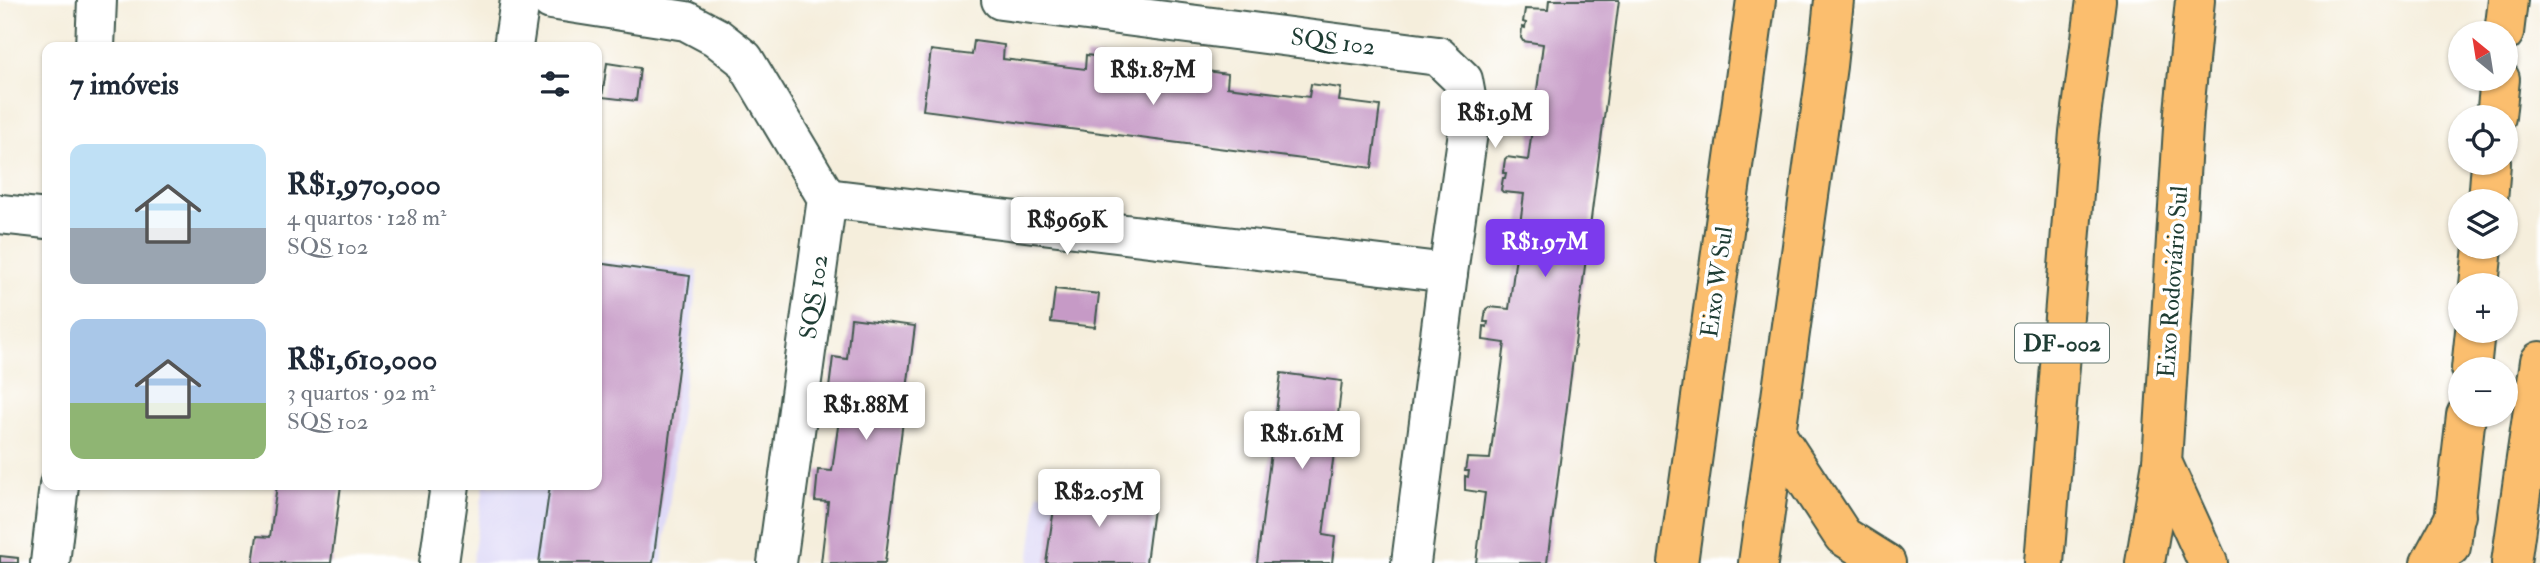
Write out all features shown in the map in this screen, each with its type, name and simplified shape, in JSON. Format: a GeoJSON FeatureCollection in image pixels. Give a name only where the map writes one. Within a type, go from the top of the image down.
{"type":"FeatureCollection","features":[{"type":"Feature","properties":{"kind":"main road","name":"Eixo W Sul"},"geometry":{"type":"LineString","coordinates":[[1678,563],[1756,0]]}},
{"type":"Feature","properties":{"kind":"main road"},"geometry":{"type":"LineString","coordinates":[[1758,563],[1834,0]]}},
{"type":"Feature","properties":{"kind":"main road","name":"DF-002"},"geometry":{"type":"LineString","coordinates":[[2035,560],[2079,132],[2096,0]]}},
{"type":"Feature","properties":{"kind":"main road","name":"Eixo Rodoviário Sul"},"geometry":{"type":"LineString","coordinates":[[2144,563],[2162,463],[2184,112],[2195,0]]}},
{"type":"Feature","properties":{"kind":"main road"},"geometry":{"type":"LineString","coordinates":[[2505,21],[2508,0]]}},
{"type":"Feature","properties":{"kind":"main road"},"geometry":{"type":"LineString","coordinates":[[2511,563],[2540,361]]}},
{"type":"Feature","properties":{"kind":"main road"},"geometry":{"type":"LineString","coordinates":[[2449,563],[2465,427]]}},
{"type":"Feature","properties":{"kind":"main road"},"geometry":{"type":"LineString","coordinates":[[1776,434],[1843,536],[1886,563]]}},
{"type":"Feature","properties":{"kind":"main road"},"geometry":{"type":"LineString","coordinates":[[2162,463],[2208,563]]}},
{"type":"Feature","properties":{"kind":"main road"},"geometry":{"type":"LineString","coordinates":[[2430,563],[2456,515]]}},
{"type":"Feature","properties":{"kind":"street"},"geometry":{"type":"LineString","coordinates":[[95,42],[97,0]]}},
{"type":"Feature","properties":{"kind":"street"},"geometry":{"type":"LineString","coordinates":[[514,42],[520,0]]}},
{"type":"Feature","properties":{"kind":"street"},"geometry":{"type":"LineString","coordinates":[[551,0],[686,21],[716,37],[744,58],[827,198],[1448,273]]}},
{"type":"Feature","properties":{"kind":"street","name":"SQS 102"},"geometry":{"type":"LineString","coordinates":[[1001,0],[1438,56],[1463,80],[1470,118],[1411,563]]}},
{"type":"Feature","properties":{"kind":"street","name":"SQS 102"},"geometry":{"type":"LineString","coordinates":[[777,563],[827,198]]}},
{"type":"Feature","properties":{"kind":"street"},"geometry":{"type":"LineString","coordinates":[[0,214],[42,218]]}},
{"type":"Feature","properties":{"kind":"street"},"geometry":{"type":"LineString","coordinates":[[50,563],[58,490]]}},
{"type":"Feature","properties":{"kind":"street"},"geometry":{"type":"LineString","coordinates":[[439,563],[449,490]]}},
{"type":"Feature","properties":{"kind":"shaded area"},"geometry":{"type":"Polygon","coordinates":[[[602,261],[698,271],[662,563],[472,563],[483,490],[602,490],[602,261]]]}},
{"type":"Feature","properties":{"kind":"shaded area"},"geometry":{"type":"Polygon","coordinates":[[[1038,493],[1158,501],[1149,563],[1029,563],[1038,493]]]}},
{"type":"Feature","properties":{"kind":"building"},"geometry":{"type":"Polygon","coordinates":[[[1549,0],[1619,0],[1547,563],[1476,563],[1485,493],[1465,490],[1465,476],[1468,477],[1469,471],[1465,471],[1467,458],[1490,459],[1505,343],[1483,340],[1484,326],[1487,327],[1488,322],[1484,322],[1486,309],[1489,307],[1509,309],[1524,194],[1501,190],[1506,173],[1503,173],[1507,157],[1528,160],[1543,44],[1523,41],[1521,38],[1522,27],[1525,28],[1526,23],[1523,22],[1525,9],[1548,10],[1549,0]]]}},
{"type":"Feature","properties":{"kind":"building"},"geometry":{"type":"Polygon","coordinates":[[[974,41],[1004,45],[1003,59],[1085,69],[1086,55],[1116,59],[1115,73],[1197,83],[1199,70],[1228,74],[1227,87],[1309,97],[1311,84],[1341,88],[1339,101],[1380,106],[1372,168],[923,110],[931,50],[972,55],[974,41]]]}},
{"type":"Feature","properties":{"kind":"building"},"geometry":{"type":"Polygon","coordinates":[[[607,63],[640,68],[636,101],[602,97],[607,63]]]}},
{"type":"Feature","properties":{"kind":"building"},"geometry":{"type":"Polygon","coordinates":[[[602,264],[690,276],[653,563],[539,563],[549,490],[602,490],[602,264]]]}},
{"type":"Feature","properties":{"kind":"building"},"geometry":{"type":"Polygon","coordinates":[[[1055,289],[1099,294],[1095,327],[1051,322],[1055,289]]]}},
{"type":"Feature","properties":{"kind":"building"},"geometry":{"type":"Polygon","coordinates":[[[851,318],[915,326],[885,563],[821,563],[828,502],[815,501],[818,470],[832,471],[843,390],[829,388],[833,357],[847,359],[851,318]]]}},
{"type":"Feature","properties":{"kind":"building"},"geometry":{"type":"Polygon","coordinates":[[[1281,373],[1342,381],[1337,423],[1350,424],[1346,454],[1334,453],[1323,535],[1335,537],[1332,563],[1257,563],[1281,373]]]}},
{"type":"Feature","properties":{"kind":"building"},"geometry":{"type":"Polygon","coordinates":[[[1057,488],[1154,501],[1146,563],[1046,563],[1057,488]]]}},
{"type":"Feature","properties":{"kind":"building"},"geometry":{"type":"Polygon","coordinates":[[[276,490],[340,490],[331,563],[253,563],[257,536],[270,537],[276,490]]]}},
{"type":"Feature","properties":{"kind":"building"},"geometry":{"type":"Polygon","coordinates":[[[0,556],[18,558],[18,563],[0,563],[0,556]]]}}]}
